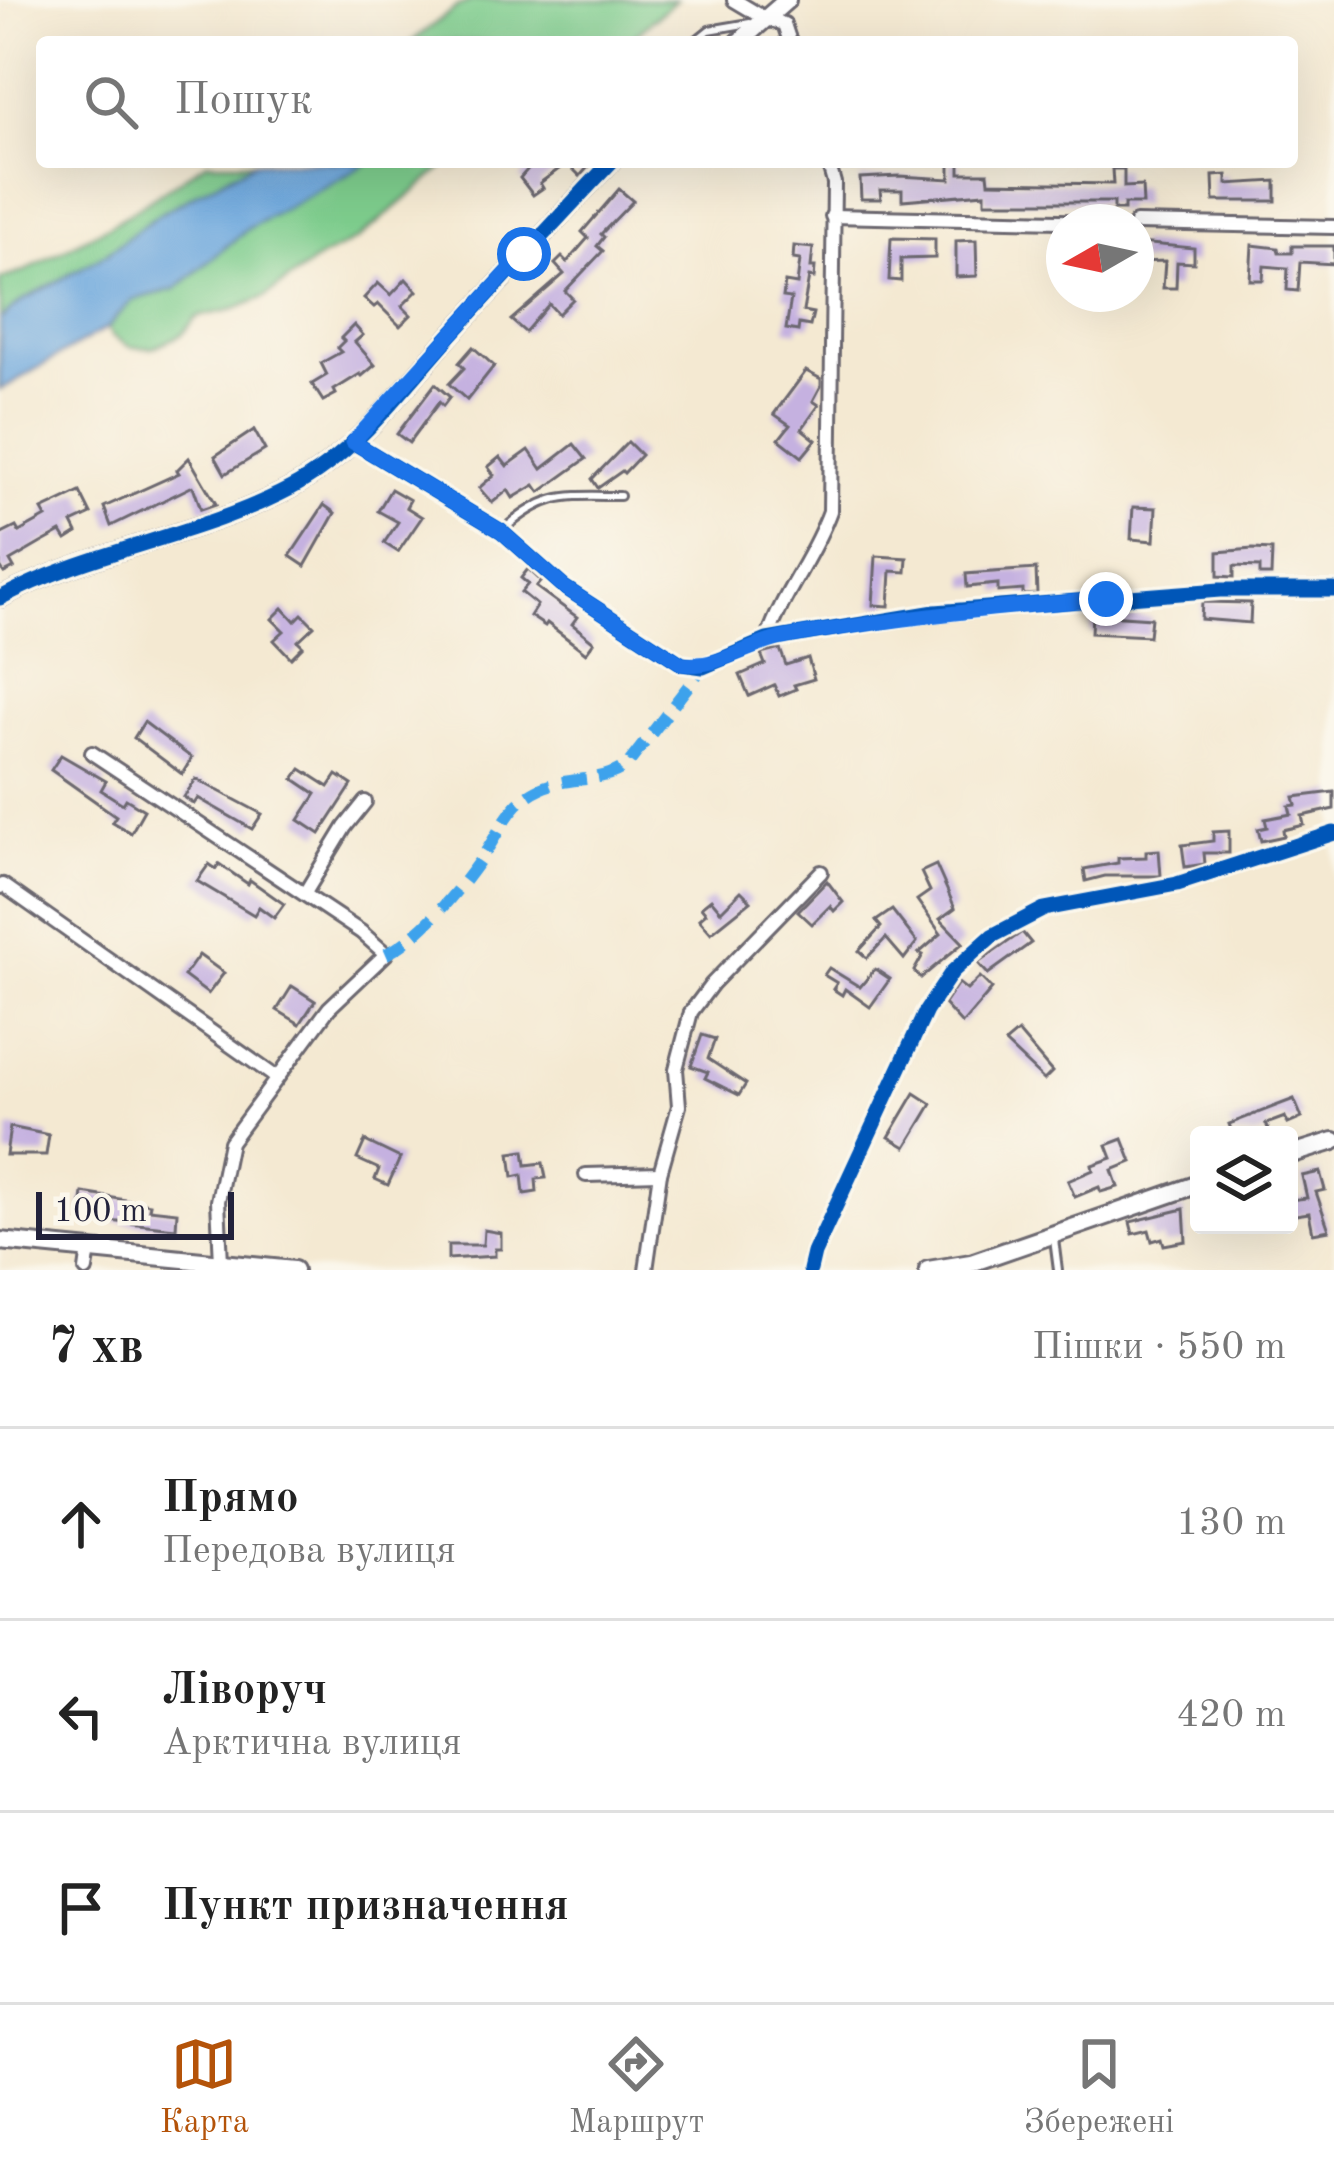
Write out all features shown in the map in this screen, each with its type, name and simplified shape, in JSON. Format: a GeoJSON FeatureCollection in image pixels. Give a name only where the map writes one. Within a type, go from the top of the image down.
{"type":"FeatureCollection","features":[{"type":"Feature","properties":{"kind":"street"},"geometry":{"type":"LineString","coordinates":[[734,0],[784,24],[788,36]]}},
{"type":"Feature","properties":{"kind":"street"},"geometry":{"type":"LineString","coordinates":[[746,36],[787,0]]}},
{"type":"Feature","properties":{"kind":"street"},"geometry":{"type":"LineString","coordinates":[[0,598],[49,573],[193,530],[295,486],[353,442],[605,168]]}},
{"type":"Feature","properties":{"kind":"street"},"geometry":{"type":"LineString","coordinates":[[767,640],[781,599],[815,551],[830,511],[834,183],[830,168]]}},
{"type":"Feature","properties":{"kind":"street"},"geometry":{"type":"LineString","coordinates":[[832,216],[1046,221]]}},
{"type":"Feature","properties":{"kind":"street"},"geometry":{"type":"LineString","coordinates":[[1154,223],[1334,227]]}},
{"type":"Feature","properties":{"kind":"street"},"geometry":{"type":"LineString","coordinates":[[353,442],[501,531],[564,587],[682,664],[704,667],[767,640],[935,612],[1220,590],[1334,590]]}},
{"type":"Feature","properties":{"kind":"street"},"geometry":{"type":"LineString","coordinates":[[92,753],[305,893],[386,953],[329,1008],[230,1142],[218,1201],[221,1262]]}},
{"type":"Feature","properties":{"kind":"street"},"geometry":{"type":"LineString","coordinates":[[305,893],[365,802]]}},
{"type":"Feature","properties":{"kind":"street"},"geometry":{"type":"LineString","coordinates":[[810,1270],[814,1252],[926,1011],[952,972],[992,936],[1044,909],[1177,884],[1334,833]]}},
{"type":"Feature","properties":{"kind":"street"},"geometry":{"type":"LineString","coordinates":[[646,1270],[660,1173],[679,1106],[676,1069],[691,1012],[712,984],[821,872]]}},
{"type":"Feature","properties":{"kind":"street"},"geometry":{"type":"LineString","coordinates":[[0,887],[277,1078]]}},
{"type":"Feature","properties":{"kind":"street"},"geometry":{"type":"LineString","coordinates":[[1298,1152],[1334,1141]]}},
{"type":"Feature","properties":{"kind":"street"},"geometry":{"type":"LineString","coordinates":[[586,1175],[660,1173]]}},
{"type":"Feature","properties":{"kind":"street"},"geometry":{"type":"LineString","coordinates":[[928,1270],[969,1266],[1190,1187]]}},
{"type":"Feature","properties":{"kind":"street"},"geometry":{"type":"LineString","coordinates":[[0,1241],[294,1270]]}},
{"type":"Feature","properties":{"kind":"street"},"geometry":{"type":"LineString","coordinates":[[86,1270],[89,1249]]}},
{"type":"Feature","properties":{"kind":"lane"},"geometry":{"type":"LineString","coordinates":[[702,36],[709,30],[766,19]]}},
{"type":"Feature","properties":{"kind":"lane"},"geometry":{"type":"LineString","coordinates":[[501,531],[554,496],[620,496]]}},
{"type":"Feature","properties":{"kind":"lane"},"geometry":{"type":"LineString","coordinates":[[1054,1235],[1058,1270]]}},
{"type":"Feature","properties":{"kind":"green space"},"geometry":{"type":"Polygon","coordinates":[[[473,0],[676,0],[635,36],[419,36],[473,0]]]}},
{"type":"Feature","properties":{"kind":"green space"},"geometry":{"type":"Polygon","coordinates":[[[198,168],[443,168],[358,239],[317,260],[265,297],[197,317],[181,335],[152,348],[130,347],[107,327],[0,390],[0,279],[23,272],[119,220],[198,168]]]}},
{"type":"Feature","properties":{"kind":"water"},"geometry":{"type":"Polygon","coordinates":[[[244,168],[359,168],[247,229],[176,289],[132,300],[108,327],[0,390],[0,319],[22,301],[106,254],[159,214],[244,168]]]}},
{"type":"Feature","properties":{"kind":"building"},"geometry":{"type":"Polygon","coordinates":[[[529,168],[560,168],[533,195],[520,178],[529,168]]]}},
{"type":"Feature","properties":{"kind":"building"},"geometry":{"type":"Polygon","coordinates":[[[950,168],[960,168],[960,173],[988,173],[989,182],[1113,184],[1112,169],[1124,169],[1124,187],[1142,186],[1143,204],[985,202],[985,193],[902,200],[902,190],[880,190],[881,199],[861,199],[860,178],[950,179],[950,168]]]}},
{"type":"Feature","properties":{"kind":"building"},"geometry":{"type":"Polygon","coordinates":[[[1227,175],[1227,184],[1276,181],[1276,201],[1214,201],[1213,176],[1227,175]]]}},
{"type":"Feature","properties":{"kind":"building"},"geometry":{"type":"Polygon","coordinates":[[[619,189],[633,201],[601,234],[604,237],[597,246],[603,251],[565,291],[573,299],[558,314],[549,304],[525,332],[511,320],[564,274],[555,264],[562,257],[567,262],[588,238],[582,232],[619,189]]]}},
{"type":"Feature","properties":{"kind":"building"},"geometry":{"type":"Polygon","coordinates":[[[891,238],[935,239],[935,258],[901,259],[901,281],[889,280],[891,238]]]}},
{"type":"Feature","properties":{"kind":"building"},"geometry":{"type":"Polygon","coordinates":[[[976,240],[977,276],[956,277],[956,241],[976,240]]]}},
{"type":"Feature","properties":{"kind":"building"},"geometry":{"type":"Polygon","coordinates":[[[1154,244],[1194,248],[1194,263],[1177,262],[1176,288],[1163,288],[1165,261],[1154,261],[1154,244]]]}},
{"type":"Feature","properties":{"kind":"building"},"geometry":{"type":"Polygon","coordinates":[[[1252,245],[1278,248],[1279,253],[1292,253],[1292,246],[1334,246],[1334,264],[1300,262],[1298,291],[1287,290],[1288,268],[1264,266],[1263,280],[1250,280],[1252,245]]]}},
{"type":"Feature","properties":{"kind":"building"},"geometry":{"type":"Polygon","coordinates":[[[794,246],[813,248],[811,267],[815,267],[803,311],[813,313],[810,326],[799,324],[798,331],[786,329],[791,298],[783,297],[785,282],[797,284],[800,260],[793,259],[794,246]]]}},
{"type":"Feature","properties":{"kind":"building"},"geometry":{"type":"Polygon","coordinates":[[[406,279],[417,291],[402,306],[411,315],[400,326],[378,304],[374,307],[364,298],[378,283],[391,295],[406,279]]]}},
{"type":"Feature","properties":{"kind":"building"},"geometry":{"type":"Polygon","coordinates":[[[354,325],[363,335],[355,342],[375,365],[323,401],[312,384],[327,375],[321,363],[341,352],[337,348],[344,341],[341,338],[354,325]]]}},
{"type":"Feature","properties":{"kind":"building"},"geometry":{"type":"Polygon","coordinates":[[[473,347],[494,366],[467,400],[449,384],[464,368],[459,363],[473,347]]]}},
{"type":"Feature","properties":{"kind":"building"},"geometry":{"type":"Polygon","coordinates":[[[806,371],[821,379],[821,386],[813,401],[819,405],[802,429],[816,440],[802,457],[779,439],[790,425],[774,414],[806,371]]]}},
{"type":"Feature","properties":{"kind":"building"},"geometry":{"type":"Polygon","coordinates":[[[435,384],[450,397],[443,406],[439,402],[409,443],[397,434],[435,384]]]}},
{"type":"Feature","properties":{"kind":"building"},"geometry":{"type":"Polygon","coordinates":[[[254,430],[265,450],[225,474],[215,456],[254,430]]]}},
{"type":"Feature","properties":{"kind":"building"},"geometry":{"type":"Polygon","coordinates":[[[628,442],[641,455],[624,473],[598,488],[592,479],[628,442]]]}},
{"type":"Feature","properties":{"kind":"building"},"geometry":{"type":"Polygon","coordinates":[[[574,444],[586,459],[540,492],[535,485],[513,498],[508,490],[492,503],[479,488],[494,475],[488,467],[500,457],[507,466],[529,450],[542,469],[574,444]]]}},
{"type":"Feature","properties":{"kind":"building"},"geometry":{"type":"Polygon","coordinates":[[[189,458],[216,504],[201,509],[193,486],[111,526],[104,507],[179,473],[189,458]]]}},
{"type":"Feature","properties":{"kind":"building"},"geometry":{"type":"Polygon","coordinates":[[[391,489],[410,500],[406,507],[422,517],[398,552],[384,543],[398,522],[378,511],[391,489]]]}},
{"type":"Feature","properties":{"kind":"building"},"geometry":{"type":"Polygon","coordinates":[[[80,492],[91,514],[72,523],[77,533],[66,540],[61,532],[10,561],[14,568],[4,573],[0,535],[16,527],[19,532],[46,517],[42,510],[80,492]]]}},
{"type":"Feature","properties":{"kind":"building"},"geometry":{"type":"Polygon","coordinates":[[[324,505],[335,513],[305,566],[290,556],[324,505]]]}},
{"type":"Feature","properties":{"kind":"building"},"geometry":{"type":"Polygon","coordinates":[[[1133,507],[1156,508],[1154,541],[1131,539],[1133,507]]]}},
{"type":"Feature","properties":{"kind":"building"},"geometry":{"type":"Polygon","coordinates":[[[1272,550],[1271,575],[1260,575],[1260,567],[1234,566],[1234,577],[1218,576],[1218,552],[1272,550]]]}},
{"type":"Feature","properties":{"kind":"building"},"geometry":{"type":"Polygon","coordinates":[[[876,556],[907,558],[906,572],[891,571],[889,606],[873,605],[876,556]]]}},
{"type":"Feature","properties":{"kind":"building"},"geometry":{"type":"Polygon","coordinates":[[[528,569],[541,581],[536,587],[577,617],[572,624],[594,642],[586,653],[530,616],[537,605],[521,592],[528,584],[521,578],[528,569]]]}},
{"type":"Feature","properties":{"kind":"building"},"geometry":{"type":"Polygon","coordinates":[[[1036,569],[1037,594],[998,592],[998,584],[967,587],[966,574],[1036,569]]]}},
{"type":"Feature","properties":{"kind":"building"},"geometry":{"type":"Polygon","coordinates":[[[1202,602],[1251,603],[1250,623],[1201,619],[1202,602]]]}},
{"type":"Feature","properties":{"kind":"building"},"geometry":{"type":"Polygon","coordinates":[[[283,608],[295,621],[302,614],[314,626],[298,641],[303,646],[291,658],[274,640],[284,631],[272,619],[283,608]]]}},
{"type":"Feature","properties":{"kind":"building"},"geometry":{"type":"Polygon","coordinates":[[[1092,614],[1151,618],[1149,636],[1091,633],[1092,614]]]}},
{"type":"Feature","properties":{"kind":"building"},"geometry":{"type":"Polygon","coordinates":[[[780,649],[786,665],[808,658],[814,679],[779,696],[774,685],[749,696],[740,675],[765,664],[761,654],[780,649]]]}},
{"type":"Feature","properties":{"kind":"building"},"geometry":{"type":"Polygon","coordinates":[[[144,722],[192,758],[182,774],[134,738],[144,722]]]}},
{"type":"Feature","properties":{"kind":"building"},"geometry":{"type":"Polygon","coordinates":[[[61,755],[106,781],[101,790],[144,810],[131,833],[112,822],[116,816],[51,770],[61,755]]]}},
{"type":"Feature","properties":{"kind":"building"},"geometry":{"type":"Polygon","coordinates":[[[301,769],[329,787],[337,775],[352,785],[320,834],[299,820],[316,794],[294,779],[301,769]]]}},
{"type":"Feature","properties":{"kind":"building"},"geometry":{"type":"Polygon","coordinates":[[[196,779],[262,814],[252,829],[198,798],[194,804],[184,797],[196,779]]]}},
{"type":"Feature","properties":{"kind":"building"},"geometry":{"type":"Polygon","coordinates":[[[1334,792],[1334,809],[1302,816],[1304,825],[1261,841],[1258,829],[1267,827],[1265,819],[1291,814],[1294,797],[1334,792]]]}},
{"type":"Feature","properties":{"kind":"building"},"geometry":{"type":"Polygon","coordinates":[[[1229,831],[1229,853],[1204,853],[1205,864],[1185,867],[1182,845],[1213,841],[1213,832],[1229,831]]]}},
{"type":"Feature","properties":{"kind":"building"},"geometry":{"type":"Polygon","coordinates":[[[1159,850],[1161,876],[1105,876],[1086,881],[1084,869],[1159,850]]]}},
{"type":"Feature","properties":{"kind":"building"},"geometry":{"type":"Polygon","coordinates":[[[209,864],[216,869],[219,864],[248,884],[250,880],[284,904],[274,918],[259,907],[254,915],[197,881],[209,864]]]}},
{"type":"Feature","properties":{"kind":"building"},"geometry":{"type":"Polygon","coordinates":[[[936,865],[955,908],[940,919],[963,943],[921,978],[914,971],[923,955],[919,953],[941,934],[917,900],[930,891],[921,872],[936,865]]]}},
{"type":"Feature","properties":{"kind":"building"},"geometry":{"type":"Polygon","coordinates":[[[827,881],[843,902],[834,911],[830,906],[812,924],[798,911],[827,881]]]}},
{"type":"Feature","properties":{"kind":"building"},"geometry":{"type":"Polygon","coordinates":[[[741,891],[751,901],[711,933],[699,919],[706,913],[701,907],[711,899],[721,911],[741,891]]]}},
{"type":"Feature","properties":{"kind":"building"},"geometry":{"type":"Polygon","coordinates":[[[892,910],[917,942],[904,959],[886,938],[867,958],[859,951],[881,927],[876,921],[892,910]]]}},
{"type":"Feature","properties":{"kind":"building"},"geometry":{"type":"Polygon","coordinates":[[[1022,932],[1031,943],[988,974],[978,963],[1022,932]]]}},
{"type":"Feature","properties":{"kind":"building"},"geometry":{"type":"Polygon","coordinates":[[[199,955],[224,973],[208,994],[184,976],[199,955]]]}},
{"type":"Feature","properties":{"kind":"building"},"geometry":{"type":"Polygon","coordinates":[[[829,968],[860,987],[875,969],[890,979],[870,1007],[845,989],[842,995],[833,989],[837,983],[824,975],[829,968]]]}},
{"type":"Feature","properties":{"kind":"building"},"geometry":{"type":"Polygon","coordinates":[[[980,977],[992,989],[962,1024],[944,1004],[958,983],[967,990],[980,977]]]}},
{"type":"Feature","properties":{"kind":"building"},"geometry":{"type":"Polygon","coordinates":[[[292,986],[315,1001],[300,1024],[277,1010],[292,986]]]}},
{"type":"Feature","properties":{"kind":"building"},"geometry":{"type":"Polygon","coordinates":[[[1018,1032],[1052,1072],[1044,1080],[1005,1043],[1018,1032]]]}},
{"type":"Feature","properties":{"kind":"building"},"geometry":{"type":"Polygon","coordinates":[[[702,1035],[715,1039],[708,1059],[746,1084],[739,1095],[705,1078],[708,1072],[691,1066],[702,1035]]]}},
{"type":"Feature","properties":{"kind":"building"},"geometry":{"type":"Polygon","coordinates":[[[915,1093],[932,1104],[906,1147],[889,1137],[915,1093]]]}},
{"type":"Feature","properties":{"kind":"building"},"geometry":{"type":"Polygon","coordinates":[[[1294,1099],[1302,1118],[1288,1124],[1285,1117],[1267,1126],[1229,1124],[1294,1099]]]}},
{"type":"Feature","properties":{"kind":"building"},"geometry":{"type":"Polygon","coordinates":[[[10,1127],[49,1135],[46,1155],[6,1155],[10,1127]]]}},
{"type":"Feature","properties":{"kind":"building"},"geometry":{"type":"Polygon","coordinates":[[[1123,1139],[1132,1162],[1112,1170],[1118,1187],[1101,1192],[1099,1187],[1075,1197],[1068,1181],[1112,1158],[1107,1145],[1123,1139]]]}},
{"type":"Feature","properties":{"kind":"building"},"geometry":{"type":"Polygon","coordinates":[[[365,1141],[400,1158],[388,1185],[375,1179],[379,1169],[357,1159],[365,1141]]]}},
{"type":"Feature","properties":{"kind":"building"},"geometry":{"type":"Polygon","coordinates":[[[524,1151],[526,1165],[543,1163],[546,1178],[536,1179],[537,1192],[524,1194],[522,1175],[513,1177],[510,1153],[524,1151]]]}},
{"type":"Feature","properties":{"kind":"building"},"geometry":{"type":"Polygon","coordinates":[[[1320,1172],[1325,1190],[1316,1192],[1329,1230],[1313,1233],[1309,1213],[1298,1215],[1298,1199],[1307,1198],[1302,1176],[1320,1172]]]}},
{"type":"Feature","properties":{"kind":"building"},"geometry":{"type":"Polygon","coordinates":[[[83,1193],[177,1212],[176,1228],[80,1218],[83,1193]]]}},
{"type":"Feature","properties":{"kind":"building"},"geometry":{"type":"Polygon","coordinates":[[[1184,1209],[1186,1241],[1164,1245],[1162,1238],[1152,1241],[1149,1230],[1133,1234],[1130,1222],[1184,1209]]]}},
{"type":"Feature","properties":{"kind":"building"},"geometry":{"type":"Polygon","coordinates":[[[484,1230],[501,1233],[501,1249],[495,1249],[495,1256],[448,1259],[448,1245],[483,1245],[484,1230]]]}},
{"type":"Feature","properties":{"kind":"marked path"},"geometry":{"type":"LineString","coordinates":[[386,954],[440,910],[516,806],[544,787],[601,776],[628,764],[703,667]]}},
{"type":"Feature","properties":{"kind":"cycle path"},"geometry":{"type":"LineString","coordinates":[[0,598],[71,567],[256,505],[314,474],[376,420],[605,168]]}},
{"type":"Feature","properties":{"kind":"cycle path"},"geometry":{"type":"LineString","coordinates":[[353,442],[501,531],[564,587],[682,664],[703,667],[767,640],[935,612],[1220,590],[1334,590]]}},
{"type":"Feature","properties":{"kind":"cycle path"},"geometry":{"type":"LineString","coordinates":[[810,1270],[926,1011],[952,972],[992,936],[1044,909],[1177,884],[1334,833]]}},
{"type":"Feature","properties":{"kind":"route"},"geometry":{"type":"LineString","coordinates":[[524,254],[353,442],[501,531],[564,587],[682,664],[704,667],[767,640],[935,612],[1106,599]]}}]}
